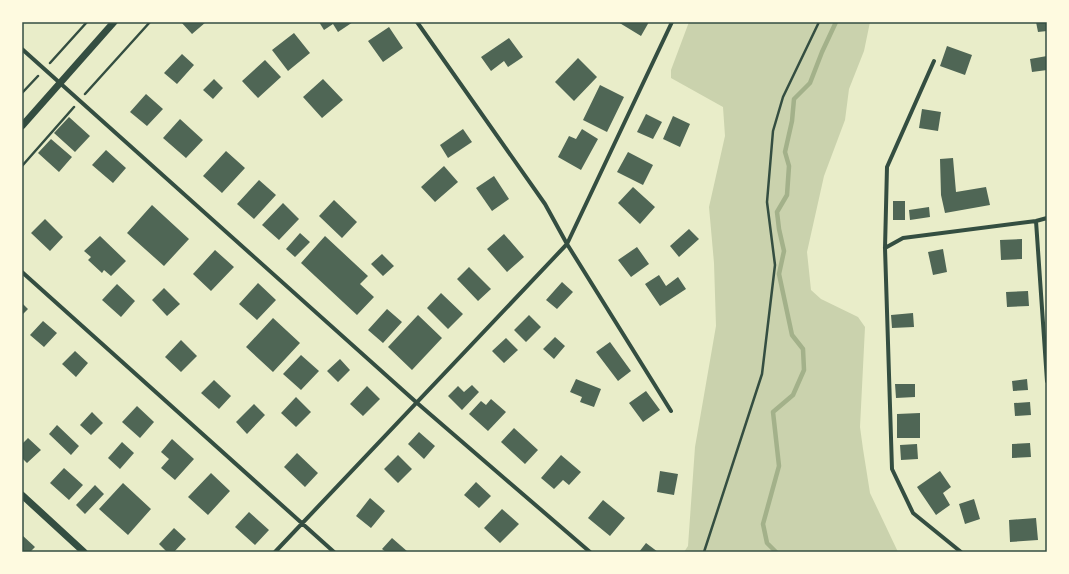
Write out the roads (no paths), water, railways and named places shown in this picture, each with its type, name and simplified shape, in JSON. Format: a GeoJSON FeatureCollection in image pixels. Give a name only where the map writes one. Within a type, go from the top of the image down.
{"type":"FeatureCollection","features":[{"type":"Feature","properties":{"kind":"street"},"geometry":{"type":"LineString","coordinates":[[22,126],[114,22]]}},
{"type":"Feature","properties":{"kind":"street"},"geometry":{"type":"LineString","coordinates":[[417,22],[545,204],[567,244],[671,411]]}},
{"type":"Feature","properties":{"kind":"street"},"geometry":{"type":"LineString","coordinates":[[275,552],[567,244],[672,22]]}},
{"type":"Feature","properties":{"kind":"street"},"geometry":{"type":"LineString","coordinates":[[22,49],[416,402],[590,552]]}},
{"type":"Feature","properties":{"kind":"street"},"geometry":{"type":"LineString","coordinates":[[934,61],[887,167],[885,248],[892,469],[913,513],[960,552]]}},
{"type":"Feature","properties":{"kind":"street"},"geometry":{"type":"LineString","coordinates":[[885,248],[903,238],[1036,221],[1047,218]]}},
{"type":"Feature","properties":{"kind":"street"},"geometry":{"type":"LineString","coordinates":[[1036,221],[1047,381]]}},
{"type":"Feature","properties":{"kind":"street"},"geometry":{"type":"LineString","coordinates":[[22,272],[334,552]]}},
{"type":"Feature","properties":{"kind":"street"},"geometry":{"type":"LineString","coordinates":[[22,495],[84,552]]}},
{"type":"Feature","properties":{"kind":"waterway"},"geometry":{"type":"LineString","coordinates":[[776,552],[767,543],[763,524],[779,466],[773,412],[793,395],[804,370],[803,349],[792,335],[779,274],[784,251],[777,212],[787,195],[789,166],[785,152],[792,121],[794,99],[810,83],[836,22]]}}]}
